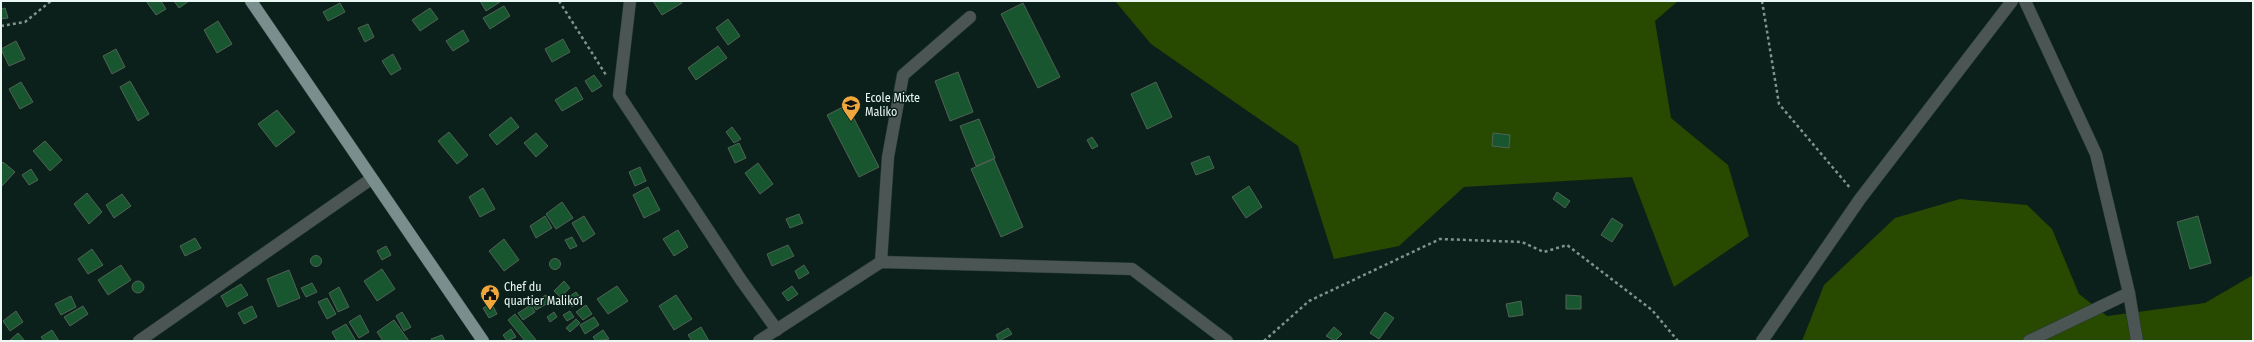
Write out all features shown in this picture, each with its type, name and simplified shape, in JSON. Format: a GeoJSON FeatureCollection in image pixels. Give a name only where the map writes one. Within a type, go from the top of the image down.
{"type":"FeatureCollection","features":[{"type":"Feature","properties":{"kind":"main road"},"geometry":{"type":"LineString","coordinates":[[251,1],[483,341]]}},
{"type":"Feature","properties":{"kind":"street"},"geometry":{"type":"LineString","coordinates":[[630,1],[619,94],[741,280],[777,330]]}},
{"type":"Feature","properties":{"kind":"street"},"geometry":{"type":"LineString","coordinates":[[1762,341],[1860,199],[2012,1]]}},
{"type":"Feature","properties":{"kind":"street"},"geometry":{"type":"LineString","coordinates":[[2025,1],[2096,154],[2129,292],[2137,341]]}},
{"type":"Feature","properties":{"kind":"street"},"geometry":{"type":"LineString","coordinates":[[880,262],[888,157],[903,75],[970,17]]}},
{"type":"Feature","properties":{"kind":"street"},"geometry":{"type":"LineString","coordinates":[[139,341],[371,178]]}},
{"type":"Feature","properties":{"kind":"street"},"geometry":{"type":"LineString","coordinates":[[759,341],[880,262],[1132,269],[1226,341]]}},
{"type":"Feature","properties":{"kind":"street"},"geometry":{"type":"LineString","coordinates":[[2029,341],[2129,292]]}},
{"type":"Feature","properties":{"kind":"path"},"geometry":{"type":"LineString","coordinates":[[1,26],[25,22],[51,1]]}},
{"type":"Feature","properties":{"kind":"path"},"geometry":{"type":"LineString","coordinates":[[559,1],[619,94]]}},
{"type":"Feature","properties":{"kind":"path"},"geometry":{"type":"LineString","coordinates":[[1762,1],[1779,104],[1860,199]]}},
{"type":"Feature","properties":{"kind":"path"},"geometry":{"type":"LineString","coordinates":[[1264,341],[1309,301],[1440,239],[1522,242],[1544,252],[1567,246],[1652,310],[1678,341]]}},
{"type":"Feature","properties":{"kind":"green space"},"geometry":{"type":"Polygon","coordinates":[[[1115,1],[1678,1],[1655,21],[1671,118],[1728,165],[1749,236],[1674,287],[1632,177],[1464,187],[1399,246],[1334,259],[1298,146],[1151,44],[1115,1]]]}},
{"type":"Feature","properties":{"kind":"green space"},"geometry":{"type":"Polygon","coordinates":[[[1960,199],[2027,205],[2052,229],[2079,294],[2107,316],[2205,303],[2253,275],[2253,341],[1802,341],[1824,285],[1895,218],[1960,199]]]}},
{"type":"Feature","properties":{"kind":"building"},"geometry":{"type":"Polygon","coordinates":[[[146,1],[161,1],[166,9],[156,15],[146,1]]]}},
{"type":"Feature","properties":{"kind":"building"},"geometry":{"type":"Polygon","coordinates":[[[174,1],[189,1],[179,8],[174,1]]]}},
{"type":"Feature","properties":{"kind":"building"},"geometry":{"type":"Polygon","coordinates":[[[480,1],[500,1],[500,2],[486,11],[480,1]]]}},
{"type":"Feature","properties":{"kind":"building"},"geometry":{"type":"Polygon","coordinates":[[[653,1],[681,1],[682,3],[662,15],[653,1]]]}},
{"type":"Feature","properties":{"kind":"building"},"geometry":{"type":"Polygon","coordinates":[[[340,3],[345,12],[328,21],[323,12],[340,3]]]}},
{"type":"Feature","properties":{"kind":"building"},"geometry":{"type":"Polygon","coordinates":[[[1023,3],[1060,77],[1038,88],[1001,14],[1023,3]]]}},
{"type":"Feature","properties":{"kind":"building"},"geometry":{"type":"Polygon","coordinates":[[[504,6],[510,16],[490,29],[483,18],[504,6]]]}},
{"type":"Feature","properties":{"kind":"building"},"geometry":{"type":"Polygon","coordinates":[[[5,8],[8,18],[1,19],[1,9],[5,8]]]}},
{"type":"Feature","properties":{"kind":"building"},"geometry":{"type":"Polygon","coordinates":[[[430,8],[438,19],[420,31],[412,20],[430,8]]]}},
{"type":"Feature","properties":{"kind":"building"},"geometry":{"type":"Polygon","coordinates":[[[728,19],[740,36],[728,45],[716,28],[728,19]]]}},
{"type":"Feature","properties":{"kind":"building"},"geometry":{"type":"Polygon","coordinates":[[[218,21],[232,44],[217,53],[204,30],[218,21]]]}},
{"type":"Feature","properties":{"kind":"building"},"geometry":{"type":"Polygon","coordinates":[[[368,24],[374,37],[365,42],[358,28],[368,24]]]}},
{"type":"Feature","properties":{"kind":"building"},"geometry":{"type":"Polygon","coordinates":[[[463,30],[469,41],[453,51],[446,41],[463,30]]]}},
{"type":"Feature","properties":{"kind":"building"},"geometry":{"type":"Polygon","coordinates":[[[563,39],[570,52],[552,62],[545,49],[563,39]]]}},
{"type":"Feature","properties":{"kind":"building"},"geometry":{"type":"Polygon","coordinates":[[[16,41],[25,59],[9,66],[1,49],[16,41]]]}},
{"type":"Feature","properties":{"kind":"building"},"geometry":{"type":"Polygon","coordinates":[[[718,46],[727,58],[696,80],[688,68],[718,46]]]}},
{"type":"Feature","properties":{"kind":"building"},"geometry":{"type":"Polygon","coordinates":[[[116,49],[125,67],[112,74],[103,56],[116,49]]]}},
{"type":"Feature","properties":{"kind":"building"},"geometry":{"type":"Polygon","coordinates":[[[393,54],[401,69],[391,75],[382,61],[393,54]]]}},
{"type":"Feature","properties":{"kind":"building"},"geometry":{"type":"Polygon","coordinates":[[[958,72],[973,112],[950,121],[935,81],[958,72]]]}},
{"type":"Feature","properties":{"kind":"building"},"geometry":{"type":"Polygon","coordinates":[[[594,75],[602,86],[592,92],[585,81],[594,75]]]}},
{"type":"Feature","properties":{"kind":"building"},"geometry":{"type":"Polygon","coordinates":[[[130,81],[149,114],[138,121],[120,87],[130,81]]]}},
{"type":"Feature","properties":{"kind":"building"},"geometry":{"type":"Polygon","coordinates":[[[21,82],[33,102],[20,109],[9,89],[21,82]]]}},
{"type":"Feature","properties":{"kind":"building"},"geometry":{"type":"Polygon","coordinates":[[[1156,82],[1172,117],[1147,129],[1131,94],[1156,82]]]}},
{"type":"Feature","properties":{"kind":"building"},"geometry":{"type":"Polygon","coordinates":[[[576,87],[583,99],[562,111],[555,100],[576,87]]]}},
{"type":"Feature","properties":{"kind":"building"},"geometry":{"type":"Polygon","coordinates":[[[847,105],[879,167],[859,177],[827,115],[847,105]]]}},
{"type":"Feature","properties":{"kind":"building"},"geometry":{"type":"Polygon","coordinates":[[[277,110],[295,132],[276,147],[258,124],[277,110]]]}},
{"type":"Feature","properties":{"kind":"building"},"geometry":{"type":"Polygon","coordinates":[[[511,117],[519,127],[497,145],[489,135],[511,117]]]}},
{"type":"Feature","properties":{"kind":"building"},"geometry":{"type":"Polygon","coordinates":[[[979,119],[995,158],[976,166],[960,126],[979,119]]]}},
{"type":"Feature","properties":{"kind":"building"},"geometry":{"type":"Polygon","coordinates":[[[732,127],[741,139],[734,143],[726,132],[732,127]]]}},
{"type":"Feature","properties":{"kind":"building"},"geometry":{"type":"Polygon","coordinates":[[[449,132],[468,155],[457,164],[438,141],[449,132]]]}},
{"type":"Feature","properties":{"kind":"building"},"geometry":{"type":"Polygon","coordinates":[[[536,133],[548,146],[536,157],[524,143],[536,133]]]}},
{"type":"Feature","properties":{"kind":"building"},"geometry":{"type":"Polygon","coordinates":[[[1493,133],[1510,135],[1509,148],[1492,146],[1493,133]]]}},
{"type":"Feature","properties":{"kind":"building"},"geometry":{"type":"Polygon","coordinates":[[[1092,137],[1098,146],[1092,149],[1087,140],[1092,137]]]}},
{"type":"Feature","properties":{"kind":"building"},"geometry":{"type":"Polygon","coordinates":[[[45,141],[62,160],[50,171],[33,151],[45,141]]]}},
{"type":"Feature","properties":{"kind":"building"},"geometry":{"type":"Polygon","coordinates":[[[739,143],[746,158],[735,163],[728,148],[739,143]]]}},
{"type":"Feature","properties":{"kind":"building"},"geometry":{"type":"Polygon","coordinates":[[[1209,156],[1214,168],[1196,175],[1191,163],[1209,156]]]}},
{"type":"Feature","properties":{"kind":"building"},"geometry":{"type":"Polygon","coordinates":[[[994,159],[1023,227],[1001,237],[971,169],[994,159]]]}},
{"type":"Feature","properties":{"kind":"building"},"geometry":{"type":"Polygon","coordinates":[[[3,162],[15,172],[1,187],[1,165],[3,162]]]}},
{"type":"Feature","properties":{"kind":"building"},"geometry":{"type":"Polygon","coordinates":[[[758,163],[773,184],[760,194],[745,173],[758,163]]]}},
{"type":"Feature","properties":{"kind":"building"},"geometry":{"type":"Polygon","coordinates":[[[640,167],[646,181],[635,186],[629,172],[640,167]]]}},
{"type":"Feature","properties":{"kind":"building"},"geometry":{"type":"Polygon","coordinates":[[[31,169],[38,180],[29,185],[22,175],[31,169]]]}},
{"type":"Feature","properties":{"kind":"building"},"geometry":{"type":"Polygon","coordinates":[[[1249,186],[1262,207],[1246,218],[1232,197],[1249,186]]]}},
{"type":"Feature","properties":{"kind":"building"},"geometry":{"type":"Polygon","coordinates":[[[648,187],[660,210],[644,218],[633,195],[648,187]]]}},
{"type":"Feature","properties":{"kind":"building"},"geometry":{"type":"Polygon","coordinates":[[[483,188],[495,209],[480,217],[469,197],[483,188]]]}},
{"type":"Feature","properties":{"kind":"building"},"geometry":{"type":"Polygon","coordinates":[[[1557,192],[1570,201],[1565,208],[1553,199],[1557,192]]]}},
{"type":"Feature","properties":{"kind":"building"},"geometry":{"type":"Polygon","coordinates":[[[87,193],[102,212],[89,224],[74,204],[87,193]]]}},
{"type":"Feature","properties":{"kind":"building"},"geometry":{"type":"Polygon","coordinates":[[[122,194],[131,206],[114,218],[106,205],[122,194]]]}},
{"type":"Feature","properties":{"kind":"building"},"geometry":{"type":"Polygon","coordinates":[[[562,202],[573,218],[556,229],[546,214],[562,202]]]}},
{"type":"Feature","properties":{"kind":"building"},"geometry":{"type":"Polygon","coordinates":[[[799,214],[803,223],[790,228],[786,219],[799,214]]]}},
{"type":"Feature","properties":{"kind":"building"},"geometry":{"type":"Polygon","coordinates":[[[545,216],[552,228],[536,238],[530,226],[545,216]]]}},
{"type":"Feature","properties":{"kind":"building"},"geometry":{"type":"Polygon","coordinates":[[[584,216],[595,234],[583,242],[572,223],[584,216]]]}},
{"type":"Feature","properties":{"kind":"building"},"geometry":{"type":"Polygon","coordinates":[[[2198,216],[2211,263],[2190,269],[2177,222],[2198,216]]]}},
{"type":"Feature","properties":{"kind":"building"},"geometry":{"type":"Polygon","coordinates":[[[1612,218],[1623,225],[1612,242],[1601,235],[1612,218]]]}},
{"type":"Feature","properties":{"kind":"building"},"geometry":{"type":"Polygon","coordinates":[[[678,230],[688,247],[674,256],[663,239],[678,230]]]}},
{"type":"Feature","properties":{"kind":"building"},"geometry":{"type":"Polygon","coordinates":[[[572,237],[577,246],[570,249],[565,240],[572,237]]]}},
{"type":"Feature","properties":{"kind":"building"},"geometry":{"type":"Polygon","coordinates":[[[195,238],[201,248],[185,256],[180,246],[195,238]]]}},
{"type":"Feature","properties":{"kind":"building"},"geometry":{"type":"Polygon","coordinates":[[[504,239],[519,260],[504,271],[489,251],[504,239]]]}},
{"type":"Feature","properties":{"kind":"building"},"geometry":{"type":"Polygon","coordinates":[[[788,245],[794,256],[772,266],[767,254],[788,245]]]}},
{"type":"Feature","properties":{"kind":"building"},"geometry":{"type":"Polygon","coordinates":[[[386,246],[391,255],[382,260],[377,251],[386,246]]]}},
{"type":"Feature","properties":{"kind":"building"},"geometry":{"type":"Polygon","coordinates":[[[92,249],[103,265],[88,274],[78,259],[92,249]]]}},
{"type":"Feature","properties":{"kind":"building"},"geometry":{"type":"Polygon","coordinates":[[[314,256],[318,256],[320,257],[320,265],[314,266],[311,263],[311,259],[314,256]]]}},
{"type":"Feature","properties":{"kind":"building"},"geometry":{"type":"Polygon","coordinates":[[[553,259],[557,259],[559,260],[559,268],[553,269],[550,266],[550,262],[553,259]]]}},
{"type":"Feature","properties":{"kind":"building"},"geometry":{"type":"Polygon","coordinates":[[[121,265],[131,280],[108,295],[98,280],[121,265]]]}},
{"type":"Feature","properties":{"kind":"building"},"geometry":{"type":"Polygon","coordinates":[[[804,265],[809,273],[799,279],[795,271],[804,265]]]}},
{"type":"Feature","properties":{"kind":"building"},"geometry":{"type":"Polygon","coordinates":[[[382,269],[395,289],[377,301],[364,281],[382,269]]]}},
{"type":"Feature","properties":{"kind":"building"},"geometry":{"type":"Polygon","coordinates":[[[289,270],[300,298],[278,307],[267,279],[289,270]]]}},
{"type":"Feature","properties":{"kind":"building"},"geometry":{"type":"Polygon","coordinates":[[[138,281],[142,283],[144,287],[142,291],[138,293],[134,291],[132,287],[134,283],[138,281]]]}},
{"type":"Feature","properties":{"kind":"building"},"geometry":{"type":"Polygon","coordinates":[[[564,281],[570,288],[560,297],[554,291],[564,281]]]}},
{"type":"Feature","properties":{"kind":"building"},"geometry":{"type":"Polygon","coordinates":[[[312,283],[317,292],[306,297],[301,288],[312,283]]]}},
{"type":"Feature","properties":{"kind":"building"},"geometry":{"type":"Polygon","coordinates":[[[241,284],[248,295],[227,307],[221,296],[241,284]]]}},
{"type":"Feature","properties":{"kind":"building"},"geometry":{"type":"Polygon","coordinates":[[[617,286],[628,301],[608,314],[597,299],[617,286]]]}},
{"type":"Feature","properties":{"kind":"building"},"geometry":{"type":"Polygon","coordinates":[[[792,286],[798,294],[788,301],[782,293],[792,286]]]}},
{"type":"Feature","properties":{"kind":"building"},"geometry":{"type":"Polygon","coordinates":[[[339,287],[349,307],[338,312],[329,293],[339,287]]]}},
{"type":"Feature","properties":{"kind":"building"},"geometry":{"type":"Polygon","coordinates":[[[576,292],[582,300],[572,307],[567,298],[576,292]]]}},
{"type":"Feature","properties":{"kind":"building"},"geometry":{"type":"Polygon","coordinates":[[[546,295],[550,302],[536,310],[532,303],[546,295]]]}},
{"type":"Feature","properties":{"kind":"building"},"geometry":{"type":"Polygon","coordinates":[[[676,295],[692,319],[674,330],[659,306],[676,295]]]}},
{"type":"Feature","properties":{"kind":"building"},"geometry":{"type":"Polygon","coordinates":[[[1566,295],[1581,296],[1581,309],[1566,309],[1566,295]]]}},
{"type":"Feature","properties":{"kind":"building"},"geometry":{"type":"Polygon","coordinates":[[[71,296],[76,307],[61,315],[55,304],[71,296]]]}},
{"type":"Feature","properties":{"kind":"building"},"geometry":{"type":"Polygon","coordinates":[[[327,298],[336,314],[327,319],[318,302],[327,298]]]}},
{"type":"Feature","properties":{"kind":"building"},"geometry":{"type":"Polygon","coordinates":[[[1521,301],[1523,315],[1509,317],[1506,304],[1521,301]]]}},
{"type":"Feature","properties":{"kind":"building","name":"Chef du quartier Maliko1"},"geometry":{"type":"Polygon","coordinates":[[[492,304],[497,314],[489,318],[483,308],[492,304]]]}},
{"type":"Feature","properties":{"kind":"building"},"geometry":{"type":"Polygon","coordinates":[[[531,305],[535,312],[523,320],[518,313],[531,305]]]}},
{"type":"Feature","properties":{"kind":"building"},"geometry":{"type":"Polygon","coordinates":[[[586,305],[592,314],[583,320],[576,312],[586,305]]]}},
{"type":"Feature","properties":{"kind":"building"},"geometry":{"type":"Polygon","coordinates":[[[83,306],[88,314],[70,326],[64,317],[83,306]]]}},
{"type":"Feature","properties":{"kind":"building"},"geometry":{"type":"Polygon","coordinates":[[[252,306],[257,317],[244,324],[238,313],[252,306]]]}},
{"type":"Feature","properties":{"kind":"building"},"geometry":{"type":"Polygon","coordinates":[[[16,311],[23,322],[10,331],[3,321],[16,311]]]}},
{"type":"Feature","properties":{"kind":"building"},"geometry":{"type":"Polygon","coordinates":[[[570,311],[574,317],[567,321],[563,315],[570,311]]]}},
{"type":"Feature","properties":{"kind":"building"},"geometry":{"type":"Polygon","coordinates":[[[402,312],[411,327],[404,331],[396,316],[402,312]]]}},
{"type":"Feature","properties":{"kind":"building"},"geometry":{"type":"Polygon","coordinates":[[[554,312],[557,317],[550,322],[547,317],[554,312]]]}},
{"type":"Feature","properties":{"kind":"building"},"geometry":{"type":"Polygon","coordinates":[[[1385,312],[1394,318],[1379,339],[1370,333],[1385,312]]]}},
{"type":"Feature","properties":{"kind":"building"},"geometry":{"type":"Polygon","coordinates":[[[515,314],[536,340],[525,341],[508,320],[515,314]]]}},
{"type":"Feature","properties":{"kind":"building"},"geometry":{"type":"Polygon","coordinates":[[[360,315],[369,332],[359,338],[349,322],[360,315]]]}},
{"type":"Feature","properties":{"kind":"building"},"geometry":{"type":"Polygon","coordinates":[[[594,317],[599,325],[585,334],[580,325],[594,317]]]}},
{"type":"Feature","properties":{"kind":"building"},"geometry":{"type":"Polygon","coordinates":[[[576,319],[580,323],[570,332],[566,328],[576,319]]]}},
{"type":"Feature","properties":{"kind":"building"},"geometry":{"type":"Polygon","coordinates":[[[394,320],[409,341],[383,341],[377,332],[394,320]]]}},
{"type":"Feature","properties":{"kind":"building"},"geometry":{"type":"Polygon","coordinates":[[[346,324],[356,341],[337,341],[332,332],[346,324]]]}},
{"type":"Feature","properties":{"kind":"building"},"geometry":{"type":"Polygon","coordinates":[[[701,327],[709,341],[692,341],[688,335],[701,327]]]}},
{"type":"Feature","properties":{"kind":"building"},"geometry":{"type":"Polygon","coordinates":[[[1334,327],[1342,334],[1335,341],[1326,336],[1334,327]]]}},
{"type":"Feature","properties":{"kind":"building"},"geometry":{"type":"Polygon","coordinates":[[[1008,328],[1012,334],[999,341],[996,335],[1008,328]]]}},
{"type":"Feature","properties":{"kind":"building"},"geometry":{"type":"Polygon","coordinates":[[[511,329],[516,337],[507,341],[503,335],[511,329]]]}},
{"type":"Feature","properties":{"kind":"building"},"geometry":{"type":"Polygon","coordinates":[[[52,330],[59,341],[44,341],[41,337],[52,330]]]}},
{"type":"Feature","properties":{"kind":"building"},"geometry":{"type":"Polygon","coordinates":[[[603,330],[609,339],[596,341],[593,337],[603,330]]]}},
{"type":"Feature","properties":{"kind":"building"},"geometry":{"type":"Polygon","coordinates":[[[18,333],[25,341],[9,341],[18,333]]]}},
{"type":"Feature","properties":{"kind":"building"},"geometry":{"type":"Polygon","coordinates":[[[442,335],[445,341],[432,341],[431,339],[442,335]]]}},
{"type":"Feature","properties":{"kind":"place","name":"Ecole Mixte Maliko"},"geometry":{"type":"Point","coordinates":[851,122]}},
{"type":"Feature","properties":{"kind":"place","name":"Chef du quartier Maliko1"},"geometry":{"type":"Point","coordinates":[490,311]}}]}
